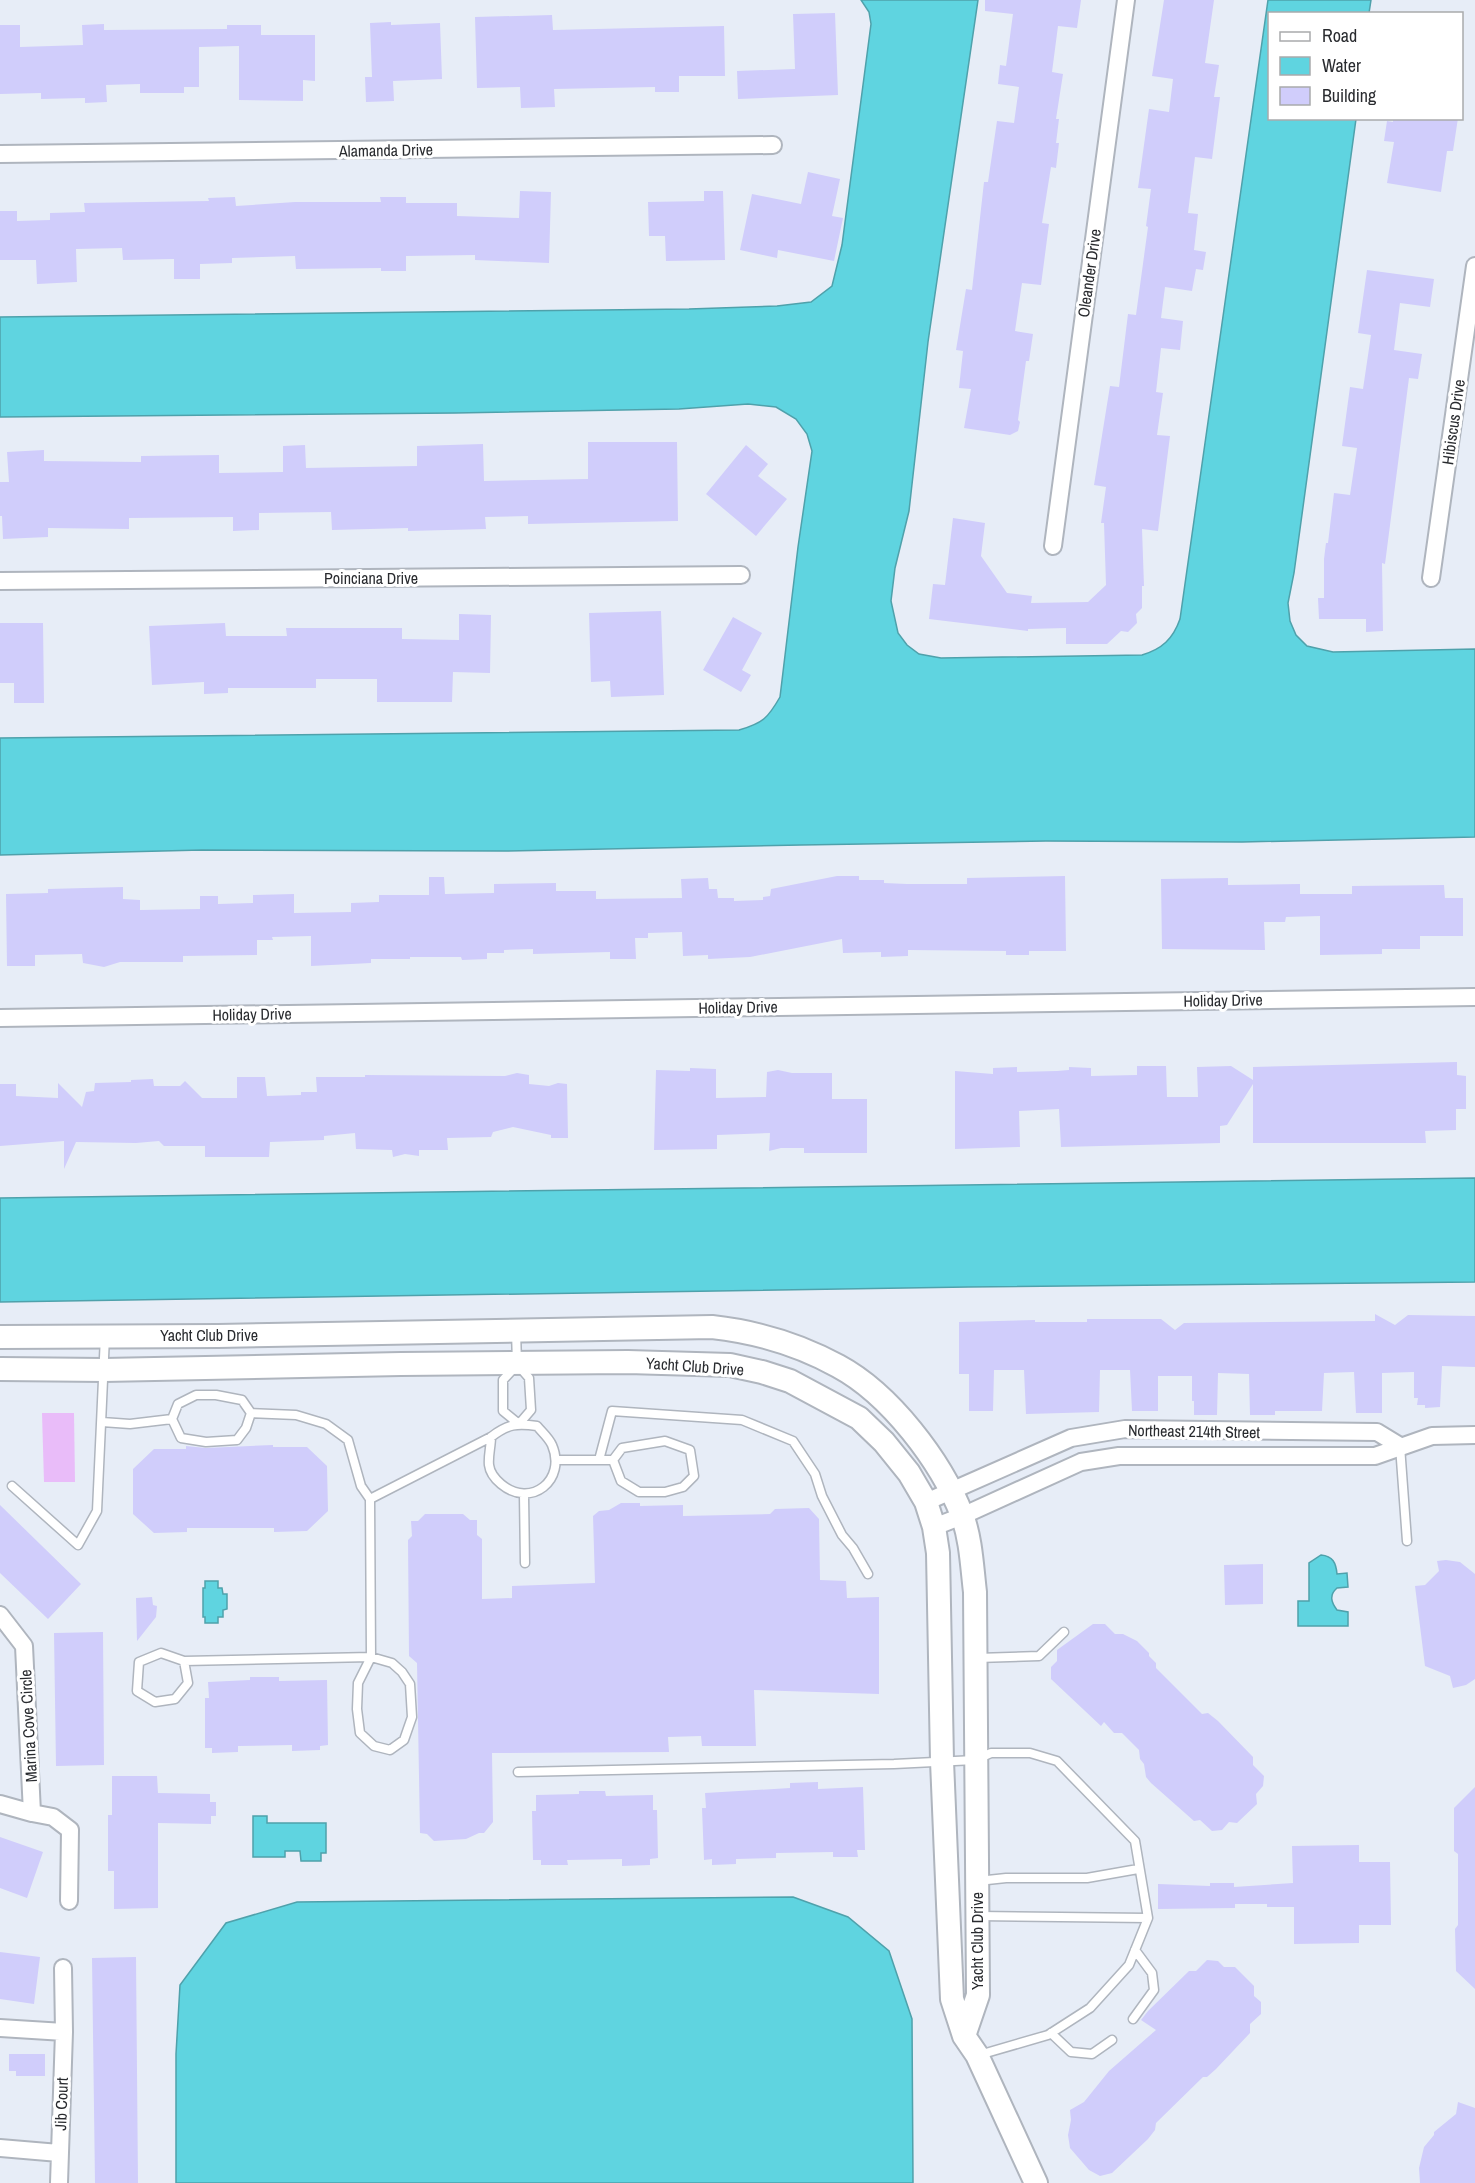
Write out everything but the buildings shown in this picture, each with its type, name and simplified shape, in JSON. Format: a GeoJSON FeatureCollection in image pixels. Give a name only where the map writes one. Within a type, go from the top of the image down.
{"type":"FeatureCollection","features":[{"type":"Feature","properties":{"kind":"street","name":"Oleander Drive"},"geometry":{"type":"LineString","coordinates":[[1053,546],[1126,0]]}},
{"type":"Feature","properties":{"kind":"street","name":"Alamanda Drive"},"geometry":{"type":"LineString","coordinates":[[0,154],[772,145]]}},
{"type":"Feature","properties":{"kind":"street","name":"Hibiscus Drive"},"geometry":{"type":"LineString","coordinates":[[1431,578],[1475,266]]}},
{"type":"Feature","properties":{"kind":"street","name":"Poinciana Drive"},"geometry":{"type":"LineString","coordinates":[[0,580],[741,575]]}},
{"type":"Feature","properties":{"kind":"street","name":"Holiday Drive"},"geometry":{"type":"LineString","coordinates":[[0,1018],[1475,996]]}},
{"type":"Feature","properties":{"kind":"street","name":"Yacht Club Drive"},"geometry":{"type":"LineString","coordinates":[[0,1337],[218,1336],[712,1327],[740,1330],[773,1338],[840,1367],[868,1388],[918,1438],[940,1470],[962,1516],[975,1592],[978,1916],[978,1995],[964,2036]]}},
{"type":"Feature","properties":{"kind":"street","name":"Yacht Club Drive"},"geometry":{"type":"LineString","coordinates":[[0,1369],[104,1370],[401,1364],[689,1363],[730,1365],[789,1381],[859,1418],[884,1442],[909,1473],[926,1502],[934,1527],[940,1598],[942,1761],[952,2000],[964,2036]]}},
{"type":"Feature","properties":{"kind":"street","name":"Northeast 214th Street"},"geometry":{"type":"LineString","coordinates":[[926,1502],[1071,1438],[1125,1429],[1377,1432],[1400,1446]]}},
{"type":"Feature","properties":{"kind":"street","name":"Northeast 214th Street"},"geometry":{"type":"LineString","coordinates":[[934,1527],[1081,1462],[1119,1456],[1375,1456],[1432,1436],[1475,1435]]}},
{"type":"Feature","properties":{"kind":"street"},"geometry":{"type":"LineString","coordinates":[[1071,1438],[1081,1462]]}},
{"type":"Feature","properties":{"kind":"street","name":"Marina Cove Circle"},"geometry":{"type":"LineString","coordinates":[[0,1615],[24,1646],[32,1813]]}},
{"type":"Feature","properties":{"kind":"street"},"geometry":{"type":"LineString","coordinates":[[0,1804],[53,1818],[70,1830],[69,1901]]}},
{"type":"Feature","properties":{"kind":"street","name":"Jib Court"},"geometry":{"type":"LineString","coordinates":[[0,2148],[59,2153],[63,1968]]}},
{"type":"Feature","properties":{"kind":"street"},"geometry":{"type":"LineString","coordinates":[[0,2028],[63,2032]]}},
{"type":"Feature","properties":{"kind":"street"},"geometry":{"type":"LineString","coordinates":[[964,2036],[977,2055],[1036,2183]]}},
{"type":"Feature","properties":{"kind":"street"},"geometry":{"type":"LineString","coordinates":[[59,2153],[59,2183]]}},
{"type":"Feature","properties":{"kind":"lane"},"geometry":{"type":"LineString","coordinates":[[516,1330],[517,1364],[529,1378],[531,1410],[519,1424]]}},
{"type":"Feature","properties":{"kind":"lane"},"geometry":{"type":"LineString","coordinates":[[12,1486],[78,1545],[97,1511],[105,1336]]}},
{"type":"Feature","properties":{"kind":"lane"},"geometry":{"type":"LineString","coordinates":[[517,1364],[503,1380],[503,1411],[519,1424]]}},
{"type":"Feature","properties":{"kind":"lane"},"geometry":{"type":"LineString","coordinates":[[196,1395],[216,1395],[242,1400],[251,1413],[246,1428],[237,1440],[206,1442],[181,1438],[172,1419],[178,1404],[196,1395]]}},
{"type":"Feature","properties":{"kind":"lane"},"geometry":{"type":"LineString","coordinates":[[599,1460],[612,1411],[742,1420],[793,1441],[814,1474],[822,1496],[842,1535],[854,1548],[867,1574]]}},
{"type":"Feature","properties":{"kind":"lane"},"geometry":{"type":"LineString","coordinates":[[184,1660],[188,1683],[175,1699],[155,1702],[137,1691],[140,1662],[161,1653],[184,1660],[371,1657],[392,1663],[402,1672],[410,1684],[412,1717],[404,1740],[390,1750],[374,1746],[360,1732],[357,1709],[358,1683],[371,1657],[370,1499],[361,1486],[348,1440],[326,1424],[296,1414],[251,1413]]}},
{"type":"Feature","properties":{"kind":"lane"},"geometry":{"type":"LineString","coordinates":[[102,1422],[130,1424],[172,1419]]}},
{"type":"Feature","properties":{"kind":"lane"},"geometry":{"type":"LineString","coordinates":[[370,1499],[491,1437],[502,1428],[519,1424],[537,1426],[552,1443],[556,1460],[555,1473],[537,1490],[524,1495],[513,1492],[493,1478],[489,1465],[491,1437]]}},
{"type":"Feature","properties":{"kind":"lane"},"geometry":{"type":"LineString","coordinates":[[665,1441],[690,1450],[694,1476],[683,1487],[665,1492],[639,1492],[621,1481],[613,1460],[622,1448],[665,1441]]}},
{"type":"Feature","properties":{"kind":"lane"},"geometry":{"type":"LineString","coordinates":[[1400,1446],[1407,1541]]}},
{"type":"Feature","properties":{"kind":"lane"},"geometry":{"type":"LineString","coordinates":[[556,1460],[613,1460]]}},
{"type":"Feature","properties":{"kind":"lane"},"geometry":{"type":"LineString","coordinates":[[524,1495],[525,1563]]}},
{"type":"Feature","properties":{"kind":"lane"},"geometry":{"type":"LineString","coordinates":[[977,1658],[1039,1656],[1064,1632]]}},
{"type":"Feature","properties":{"kind":"lane"},"geometry":{"type":"LineString","coordinates":[[518,1772],[975,1760],[991,1753],[1030,1753],[1057,1761],[1135,1840],[1138,1869],[1148,1918],[1129,1965],[1090,2008],[1051,2033],[977,2055]]}},
{"type":"Feature","properties":{"kind":"lane"},"geometry":{"type":"LineString","coordinates":[[977,1881],[1006,1878],[1087,1878],[1138,1869]]}},
{"type":"Feature","properties":{"kind":"lane"},"geometry":{"type":"LineString","coordinates":[[978,1916],[1148,1918]]}},
{"type":"Feature","properties":{"kind":"lane"},"geometry":{"type":"LineString","coordinates":[[1133,2019],[1154,1989],[1152,1973],[1135,1950]]}},
{"type":"Feature","properties":{"kind":"lane"},"geometry":{"type":"LineString","coordinates":[[1051,2033],[1071,2052],[1092,2054],[1112,2040]]}},
{"type":"Feature","properties":{"kind":"shaded area"},"geometry":{"type":"Polygon","coordinates":[[[42,1413],[74,1413],[75,1482],[44,1482],[42,1413]]]}},
{"type":"Feature","properties":{"kind":"water"},"geometry":{"type":"Polygon","coordinates":[[[861,0],[978,0],[928,342],[909,511],[895,568],[891,601],[898,633],[907,645],[919,654],[941,658],[1142,655],[1155,650],[1170,638],[1180,619],[1268,0],[1371,0],[1369,12],[1268,12],[1268,120],[1356,120],[1288,603],[1290,621],[1296,635],[1307,646],[1333,652],[1475,649],[1475,837],[1242,842],[1046,841],[504,851],[202,850],[0,855],[0,738],[739,730],[754,725],[768,715],[780,697],[812,451],[807,434],[796,419],[776,407],[748,404],[679,409],[455,413],[0,417],[0,317],[689,309],[777,306],[811,302],[832,286],[842,245],[871,24],[869,12],[861,0]]]}},
{"type":"Feature","properties":{"kind":"water"},"geometry":{"type":"Polygon","coordinates":[[[1475,1178],[1475,1282],[968,1287],[0,1302],[0,1198],[1475,1178]]]}},
{"type":"Feature","properties":{"kind":"water"},"geometry":{"type":"Polygon","coordinates":[[[1321,1555],[1333,1561],[1337,1574],[1347,1573],[1348,1587],[1337,1588],[1332,1599],[1337,1610],[1348,1612],[1348,1626],[1298,1626],[1298,1601],[1309,1601],[1309,1563],[1321,1555]]]}},
{"type":"Feature","properties":{"kind":"water"},"geometry":{"type":"Polygon","coordinates":[[[205,1581],[218,1581],[218,1588],[222,1588],[223,1594],[227,1594],[227,1609],[223,1610],[223,1617],[218,1617],[218,1623],[205,1623],[205,1617],[203,1617],[205,1581]]]}},
{"type":"Feature","properties":{"kind":"water"},"geometry":{"type":"Polygon","coordinates":[[[253,1816],[267,1816],[267,1823],[326,1823],[326,1853],[321,1853],[321,1861],[301,1861],[300,1851],[285,1851],[285,1857],[253,1857],[253,1816]]]}},
{"type":"Feature","properties":{"kind":"water"},"geometry":{"type":"Polygon","coordinates":[[[793,1897],[848,1917],[889,1951],[912,2019],[913,2183],[176,2183],[176,2054],[180,1985],[226,1923],[297,1902],[793,1897]]]}}]}
